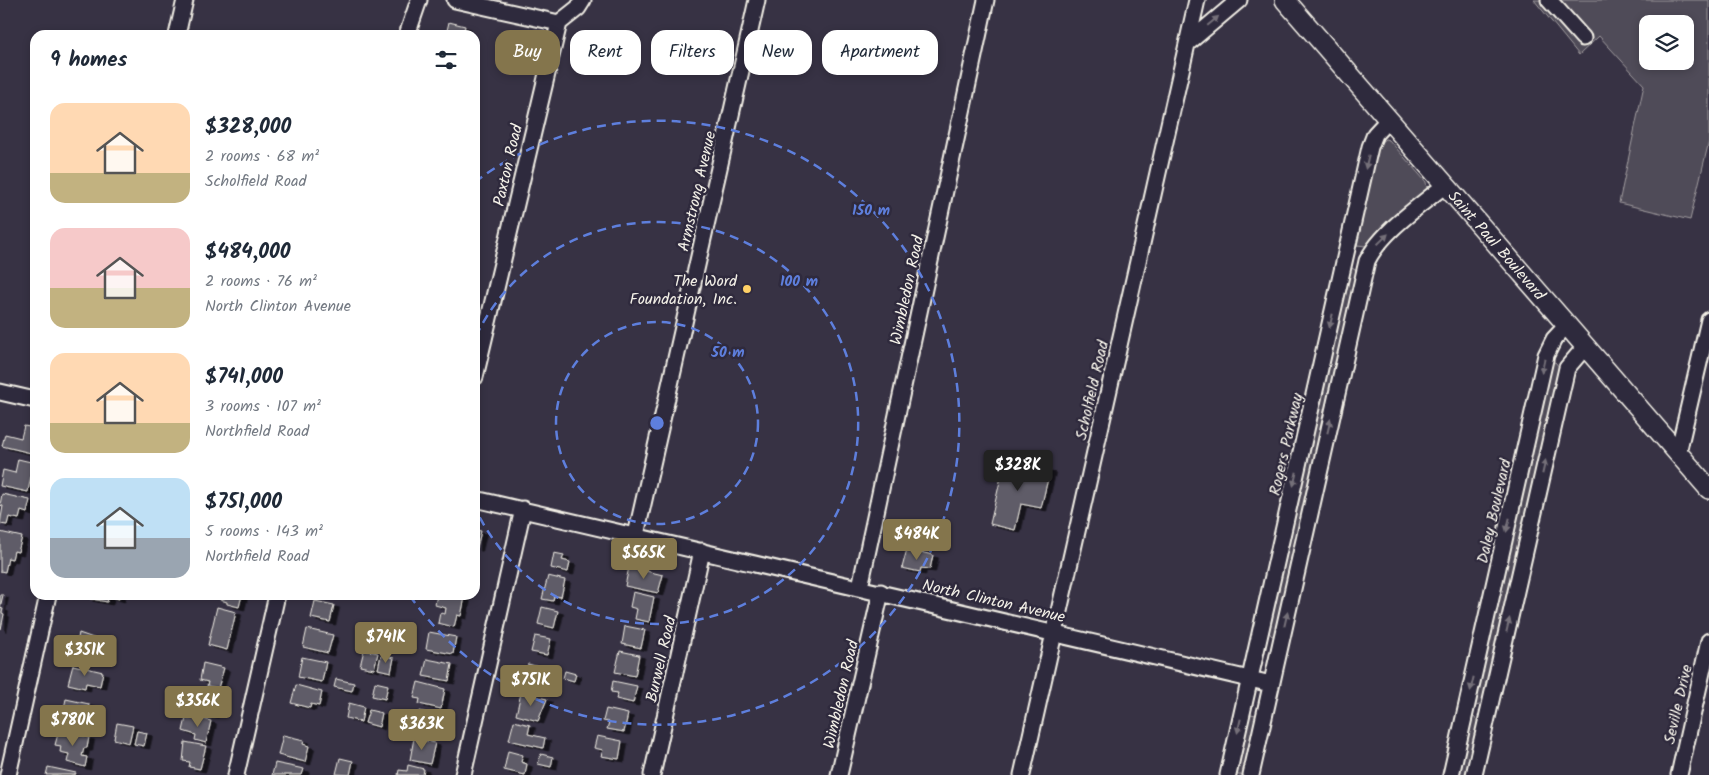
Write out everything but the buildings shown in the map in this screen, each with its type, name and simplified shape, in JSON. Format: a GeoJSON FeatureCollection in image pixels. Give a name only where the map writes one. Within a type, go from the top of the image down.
{"type":"FeatureCollection","features":[{"type":"Feature","properties":{"kind":"main road","name":"Saint Paul Boulevard"},"geometry":{"type":"LineString","coordinates":[[1285,0],[1709,489]]}},
{"type":"Feature","properties":{"kind":"street"},"geometry":{"type":"LineString","coordinates":[[178,30],[185,0]]}},
{"type":"Feature","properties":{"kind":"street"},"geometry":{"type":"LineString","coordinates":[[409,30],[419,0]]}},
{"type":"Feature","properties":{"kind":"street"},"geometry":{"type":"LineString","coordinates":[[456,0],[558,23],[578,8],[583,0]]}},
{"type":"Feature","properties":{"kind":"street","name":"Armstrong Avenue"},"geometry":{"type":"LineString","coordinates":[[636,535],[757,0]]}},
{"type":"Feature","properties":{"kind":"street","name":"Wimbledon Road"},"geometry":{"type":"LineString","coordinates":[[860,587],[986,0]]}},
{"type":"Feature","properties":{"kind":"street","name":"Scholfield Road"},"geometry":{"type":"LineString","coordinates":[[1022,775],[1198,0]]}},
{"type":"Feature","properties":{"kind":"street"},"geometry":{"type":"LineString","coordinates":[[1188,43],[1239,0]]}},
{"type":"Feature","properties":{"kind":"street"},"geometry":{"type":"LineString","coordinates":[[1549,0],[1583,38]]}},
{"type":"Feature","properties":{"kind":"street","name":"Paxton Road"},"geometry":{"type":"LineString","coordinates":[[480,356],[558,23]]}},
{"type":"Feature","properties":{"kind":"street","name":"Rogers Parkway"},"geometry":{"type":"LineString","coordinates":[[1228,775],[1370,148],[1375,134],[1388,120]]}},
{"type":"Feature","properties":{"kind":"street"},"geometry":{"type":"LineString","coordinates":[[1251,775],[1367,261],[1372,250],[1383,238],[1445,185]]}},
{"type":"Feature","properties":{"kind":"street"},"geometry":{"type":"LineString","coordinates":[[1346,256],[1367,261]]}},
{"type":"Feature","properties":{"kind":"street"},"geometry":{"type":"LineString","coordinates":[[1678,453],[1709,320]]}},
{"type":"Feature","properties":{"kind":"street","name":"Daley Boulevard"},"geometry":{"type":"LineString","coordinates":[[1451,775],[1546,355],[1554,339],[1567,325]]}},
{"type":"Feature","properties":{"kind":"street"},"geometry":{"type":"LineString","coordinates":[[1474,775],[1567,368],[1585,347]]}},
{"type":"Feature","properties":{"kind":"street"},"geometry":{"type":"LineString","coordinates":[[0,392],[30,399]]}},
{"type":"Feature","properties":{"kind":"street","name":"North Clinton Avenue"},"geometry":{"type":"LineString","coordinates":[[480,500],[1271,684]]}},
{"type":"Feature","properties":{"kind":"street"},"geometry":{"type":"LineString","coordinates":[[463,775],[523,509]]}},
{"type":"Feature","properties":{"kind":"street","name":"Burwell Road"},"geometry":{"type":"LineString","coordinates":[[652,775],[702,551]]}},
{"type":"Feature","properties":{"kind":"street","name":"Wimbledon Road"},"geometry":{"type":"LineString","coordinates":[[840,775],[881,592]]}},
{"type":"Feature","properties":{"kind":"street"},"geometry":{"type":"LineString","coordinates":[[8,775],[47,600]]}},
{"type":"Feature","properties":{"kind":"street"},"geometry":{"type":"LineString","coordinates":[[236,775],[275,600]]}},
{"type":"Feature","properties":{"kind":"street"},"geometry":{"type":"LineString","coordinates":[[1259,640],[1280,645]]}},
{"type":"Feature","properties":{"kind":"street","name":"Seville Drive"},"geometry":{"type":"LineString","coordinates":[[1679,775],[1709,641]]}},
{"type":"Feature","properties":{"kind":"street"},"geometry":{"type":"LineString","coordinates":[[1466,710],[1487,715]]}},
{"type":"Feature","properties":{"kind":"shaded area"},"geometry":{"type":"Polygon","coordinates":[[[1534,0],[1709,0],[1709,141],[1690,220],[1619,203],[1644,85],[1599,36],[1579,55],[1534,0]]]}},
{"type":"Feature","properties":{"kind":"shaded area"},"geometry":{"type":"Polygon","coordinates":[[[1385,139],[1389,140],[1426,182],[1427,191],[1371,243],[1366,246],[1357,245],[1355,241],[1378,144],[1385,139]]]}},
{"type":"Feature","properties":{"kind":"shaded area"},"geometry":{"type":"Polygon","coordinates":[[[1352,268],[1358,272],[1275,635],[1272,636],[1267,630],[1348,271],[1352,268]]]}},
{"type":"Feature","properties":{"kind":"shaded area"},"geometry":{"type":"Polygon","coordinates":[[[1555,362],[1560,368],[1483,704],[1476,706],[1474,704],[1552,363],[1555,362]]]}},
{"type":"Feature","properties":{"kind":"shaded area"},"geometry":{"type":"Polygon","coordinates":[[[1250,714],[1257,715],[1245,775],[1234,775],[1250,714]]]}},
{"type":"Feature","properties":{"kind":"shaded area"},"geometry":{"type":"Polygon","coordinates":[[[1474,717],[1479,723],[1467,775],[1456,775],[1471,718],[1474,717]]]}},
{"type":"Feature","properties":{"kind":"place","name":"The Word Foundation, Inc."},"geometry":{"type":"Point","coordinates":[747,289]}}]}
